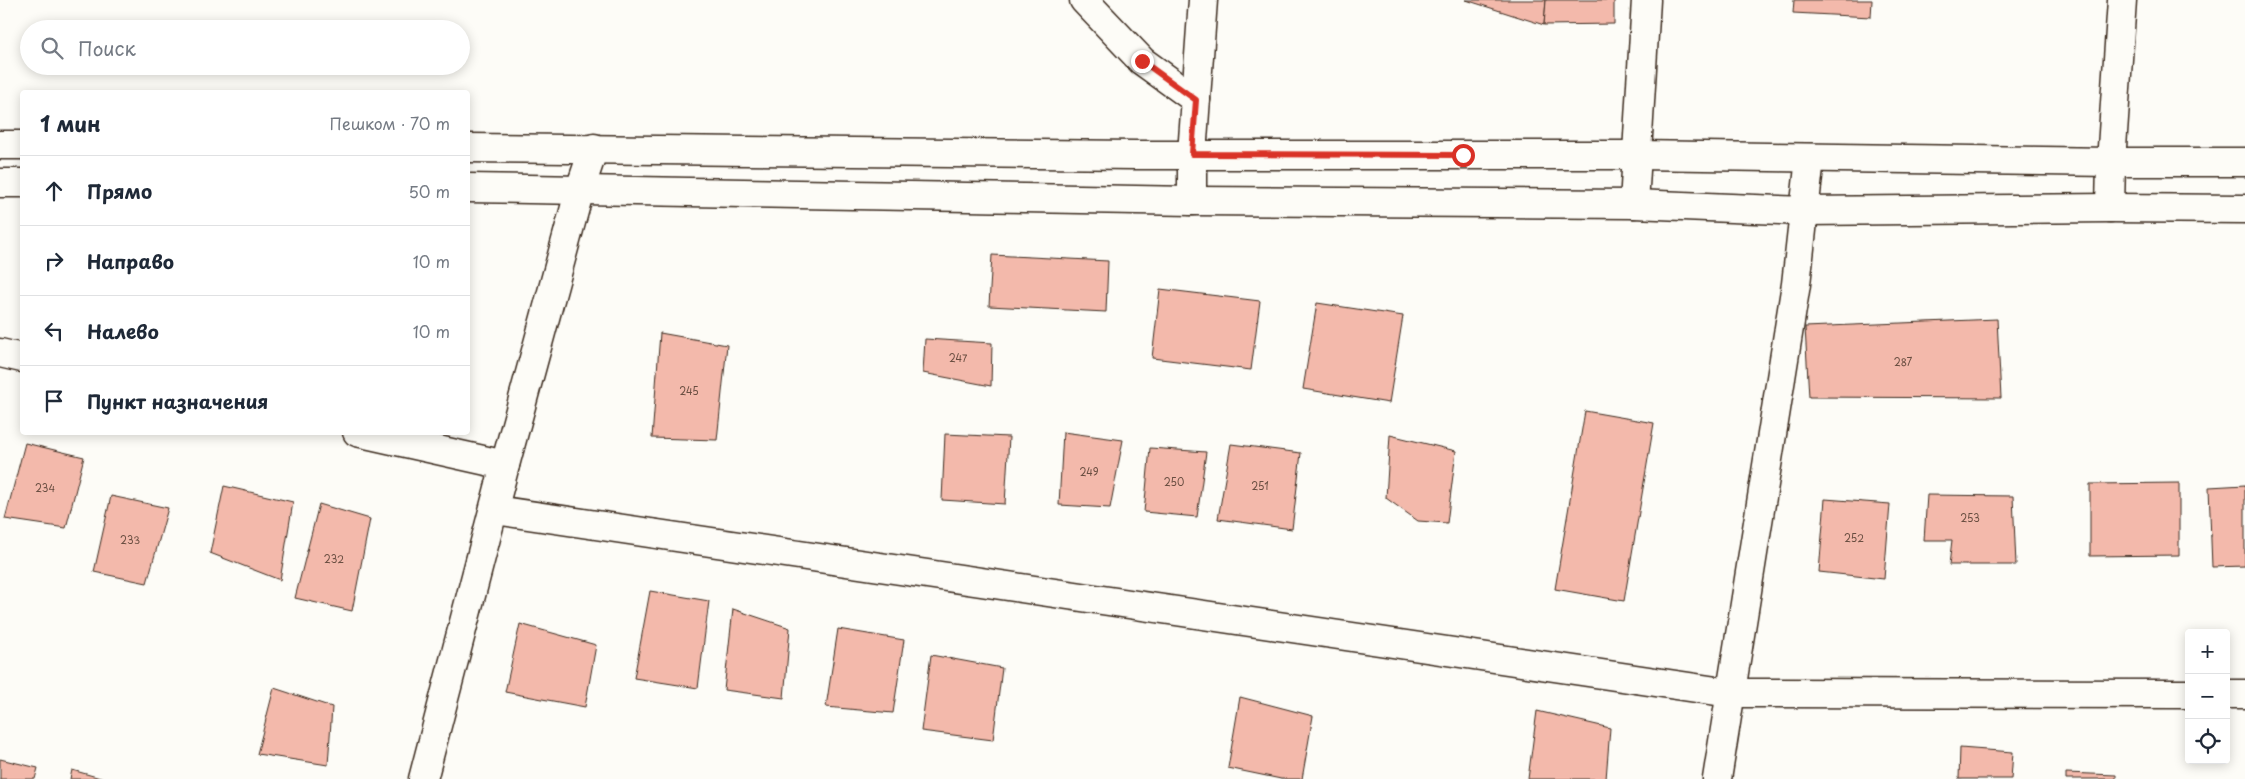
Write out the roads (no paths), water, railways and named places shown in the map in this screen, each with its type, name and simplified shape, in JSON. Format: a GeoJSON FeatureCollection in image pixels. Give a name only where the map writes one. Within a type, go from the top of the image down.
{"type":"FeatureCollection","features":[{"type":"Feature","properties":{"kind":"street"},"geometry":{"type":"LineString","coordinates":[[1084,0],[1142,61],[1196,100]]}},
{"type":"Feature","properties":{"kind":"street"},"geometry":{"type":"LineString","coordinates":[[1192,201],[1192,154],[1203,0]]}},
{"type":"Feature","properties":{"kind":"street"},"geometry":{"type":"LineString","coordinates":[[1634,204],[1646,0]]}},
{"type":"Feature","properties":{"kind":"street"},"geometry":{"type":"LineString","coordinates":[[2110,208],[2110,162],[2122,0]]}},
{"type":"Feature","properties":{"kind":"street"},"geometry":{"type":"LineString","coordinates":[[0,145],[20,145]]}},
{"type":"Feature","properties":{"kind":"street"},"geometry":{"type":"LineString","coordinates":[[470,148],[1192,154],[1637,155],[2110,162],[2245,162]]}},
{"type":"Feature","properties":{"kind":"street"},"geometry":{"type":"LineString","coordinates":[[423,779],[495,510],[505,465],[580,189],[594,148]]}},
{"type":"Feature","properties":{"kind":"street"},"geometry":{"type":"LineString","coordinates":[[1718,779],[1794,293],[1810,158]]}},
{"type":"Feature","properties":{"kind":"street"},"geometry":{"type":"LineString","coordinates":[[0,183],[20,183]]}},
{"type":"Feature","properties":{"kind":"street"},"geometry":{"type":"LineString","coordinates":[[470,188],[1192,201],[1634,204],[1805,211],[2110,208],[2245,209]]}},
{"type":"Feature","properties":{"kind":"street"},"geometry":{"type":"LineString","coordinates":[[0,353],[20,358]]}},
{"type":"Feature","properties":{"kind":"street"},"geometry":{"type":"LineString","coordinates":[[371,435],[505,465]]}},
{"type":"Feature","properties":{"kind":"street"},"geometry":{"type":"LineString","coordinates":[[495,510],[1730,693],[2185,694]]}},
{"type":"Feature","properties":{"kind":"street"},"geometry":{"type":"LineString","coordinates":[[2230,694],[2245,694]]}}]}
